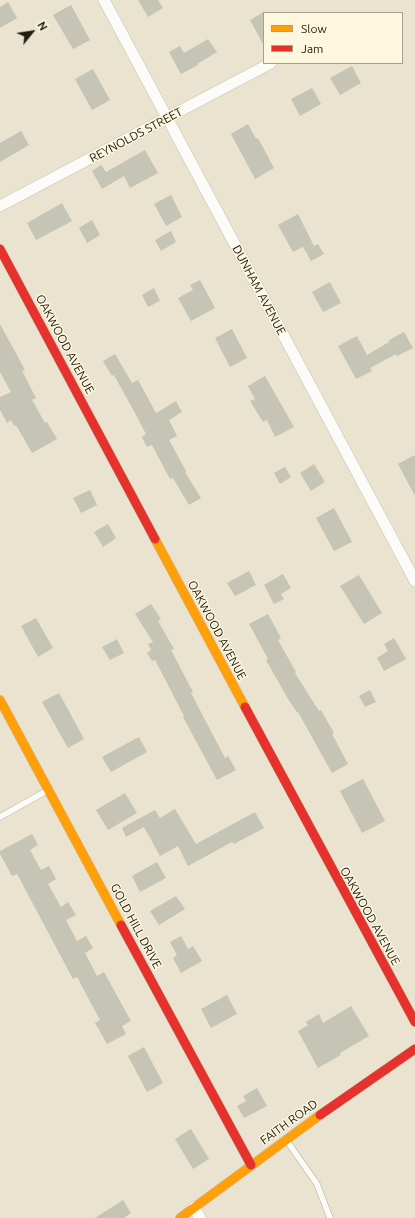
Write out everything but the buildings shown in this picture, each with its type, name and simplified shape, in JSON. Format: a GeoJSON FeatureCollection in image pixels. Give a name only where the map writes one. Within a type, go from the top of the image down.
{"type":"FeatureCollection","features":[{"type":"Feature","properties":{"kind":"street","name":"DUNHAM AVENUE"},"geometry":{"type":"LineString","coordinates":[[104,0],[415,581]]}},
{"type":"Feature","properties":{"kind":"street","name":"REYNOLDS STREET"},"geometry":{"type":"LineString","coordinates":[[0,206],[269,64]]}},
{"type":"Feature","properties":{"kind":"street","name":"OAKWOOD AVENUE"},"geometry":{"type":"LineString","coordinates":[[0,249],[341,888],[415,1022]]}},
{"type":"Feature","properties":{"kind":"street","name":"GOLD HILL DRIVE"},"geometry":{"type":"LineString","coordinates":[[0,700],[251,1165]]}},
{"type":"Feature","properties":{"kind":"street","name":"FAITH ROAD"},"geometry":{"type":"LineString","coordinates":[[180,1218],[286,1139],[415,1049]]}},
{"type":"Feature","properties":{"kind":"street"},"geometry":{"type":"LineString","coordinates":[[194,1207],[200,1218]]}},
{"type":"Feature","properties":{"kind":"lane"},"geometry":{"type":"LineString","coordinates":[[0,817],[49,790]]}},
{"type":"Feature","properties":{"kind":"lane"},"geometry":{"type":"LineString","coordinates":[[286,1139],[317,1184],[330,1218]]}},
{"type":"Feature","properties":{"kind":"traffic: slow"},"geometry":{"type":"LineString","coordinates":[[155,539],[245,707]]}},
{"type":"Feature","properties":{"kind":"traffic: slow"},"geometry":{"type":"LineString","coordinates":[[0,700],[121,925]]}},
{"type":"Feature","properties":{"kind":"traffic: slow"},"geometry":{"type":"LineString","coordinates":[[180,1218],[320,1115]]}},
{"type":"Feature","properties":{"kind":"traffic: jam"},"geometry":{"type":"LineString","coordinates":[[0,249],[155,539]]}},
{"type":"Feature","properties":{"kind":"traffic: jam"},"geometry":{"type":"LineString","coordinates":[[245,707],[415,1022]]}},
{"type":"Feature","properties":{"kind":"traffic: jam"},"geometry":{"type":"LineString","coordinates":[[121,925],[251,1165]]}},
{"type":"Feature","properties":{"kind":"traffic: jam"},"geometry":{"type":"LineString","coordinates":[[320,1115],[415,1049]]}}]}
